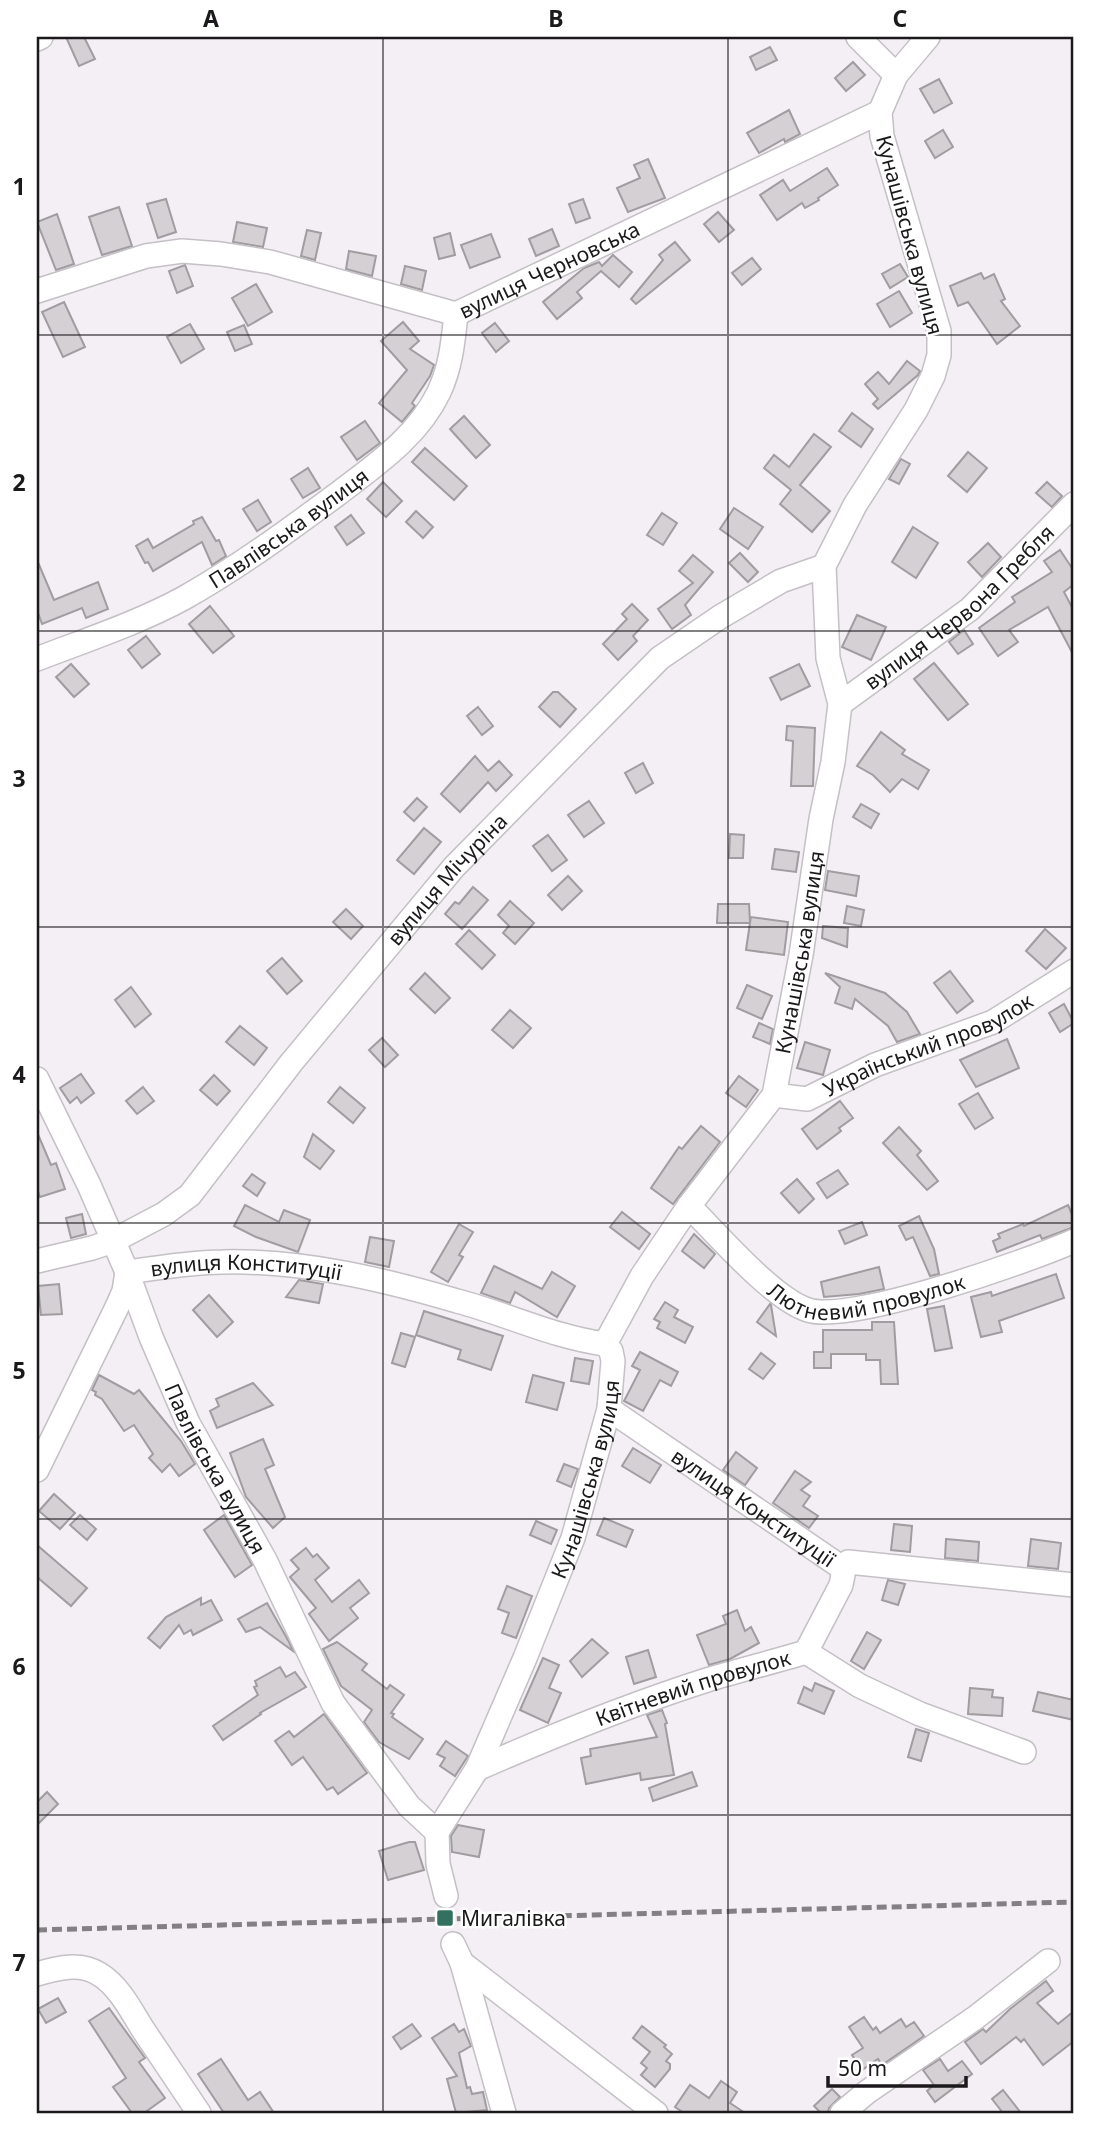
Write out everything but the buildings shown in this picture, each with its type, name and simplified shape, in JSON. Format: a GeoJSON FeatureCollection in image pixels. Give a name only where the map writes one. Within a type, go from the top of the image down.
{"type":"FeatureCollection","features":[{"type":"Feature","properties":{"kind":"street"},"geometry":{"type":"LineString","coordinates":[[858,37],[896,75]]}},
{"type":"Feature","properties":{"kind":"street","name":"Кунашівська вулиця"},"geometry":{"type":"LineString","coordinates":[[437,1832],[477,1769],[560,1574],[588,1489],[609,1409],[613,1362],[611,1351],[605,1344],[642,1276],[689,1206],[774,1095],[802,955],[840,704],[828,658],[824,566],[855,505],[916,410],[933,376],[939,355],[939,331],[882,136],[880,112],[896,75],[928,37]]}},
{"type":"Feature","properties":{"kind":"street","name":"вулиця Черновська"},"geometry":{"type":"LineString","coordinates":[[37,291],[146,256],[182,251],[270,262],[456,314],[880,112]]}},
{"type":"Feature","properties":{"kind":"street","name":"Павлівська вулиця"},"geometry":{"type":"LineString","coordinates":[[37,659],[184,598],[277,539],[394,451],[420,422],[439,392],[452,356],[456,314]]}},
{"type":"Feature","properties":{"kind":"street","name":"вулиця Червона Гребля"},"geometry":{"type":"LineString","coordinates":[[840,704],[970,609],[1074,504]]}},
{"type":"Feature","properties":{"kind":"street","name":"вулиця Мічуріна"},"geometry":{"type":"LineString","coordinates":[[113,1241],[163,1214],[190,1195],[290,1063],[454,866],[660,657],[781,581],[824,566]]}},
{"type":"Feature","properties":{"kind":"street","name":"Український провулок"},"geometry":{"type":"LineString","coordinates":[[774,1095],[807,1099],[875,1065],[993,1022],[1074,971]]}},
{"type":"Feature","properties":{"kind":"street","name":"Павлівська вулиця"},"geometry":{"type":"LineString","coordinates":[[37,1079],[89,1185],[188,1423],[265,1560],[333,1703],[409,1806],[437,1832]]}},
{"type":"Feature","properties":{"kind":"street","name":"Лютневий провулок"},"geometry":{"type":"LineString","coordinates":[[689,1206],[741,1259],[787,1300],[806,1310],[817,1312],[847,1311],[916,1294],[1037,1257],[1074,1241]]}},
{"type":"Feature","properties":{"kind":"street"},"geometry":{"type":"LineString","coordinates":[[37,1261],[113,1241]]}},
{"type":"Feature","properties":{"kind":"street","name":"вулиця Конституції"},"geometry":{"type":"LineString","coordinates":[[127,1272],[222,1262],[270,1263],[314,1268],[461,1301],[550,1332],[605,1344]]}},
{"type":"Feature","properties":{"kind":"street"},"geometry":{"type":"LineString","coordinates":[[37,1470],[117,1307],[124,1291],[127,1272]]}},
{"type":"Feature","properties":{"kind":"street","name":"вулиця Конституції"},"geometry":{"type":"LineString","coordinates":[[609,1409],[841,1567],[848,1562],[1074,1585]]}},
{"type":"Feature","properties":{"kind":"street"},"geometry":{"type":"LineString","coordinates":[[806,1653],[841,1585],[841,1567]]}},
{"type":"Feature","properties":{"kind":"street","name":"Квітневий провулок"},"geometry":{"type":"LineString","coordinates":[[477,1769],[638,1704],[709,1680],[806,1653],[860,1686],[920,1714],[1024,1752]]}},
{"type":"Feature","properties":{"kind":"street"},"geometry":{"type":"LineString","coordinates":[[437,1832],[438,1864],[446,1896]]}},
{"type":"Feature","properties":{"kind":"street"},"geometry":{"type":"LineString","coordinates":[[504,2113],[458,1954],[656,2113]]}},
{"type":"Feature","properties":{"kind":"street"},"geometry":{"type":"LineString","coordinates":[[842,2113],[877,2085],[975,2018],[1048,1961]]}},
{"type":"Feature","properties":{"kind":"street"},"geometry":{"type":"LineString","coordinates":[[37,1974],[59,1968],[81,1968],[97,1972],[107,1980],[123,1999],[199,2113]]}},
{"type":"Feature","properties":{"kind":"railway"},"geometry":{"type":"LineString","coordinates":[[37,1930],[1074,1902]]}},
{"type":"Feature","properties":{"kind":"place","name":"Мигалівка"},"geometry":{"type":"Point","coordinates":[445,1918]}}]}
